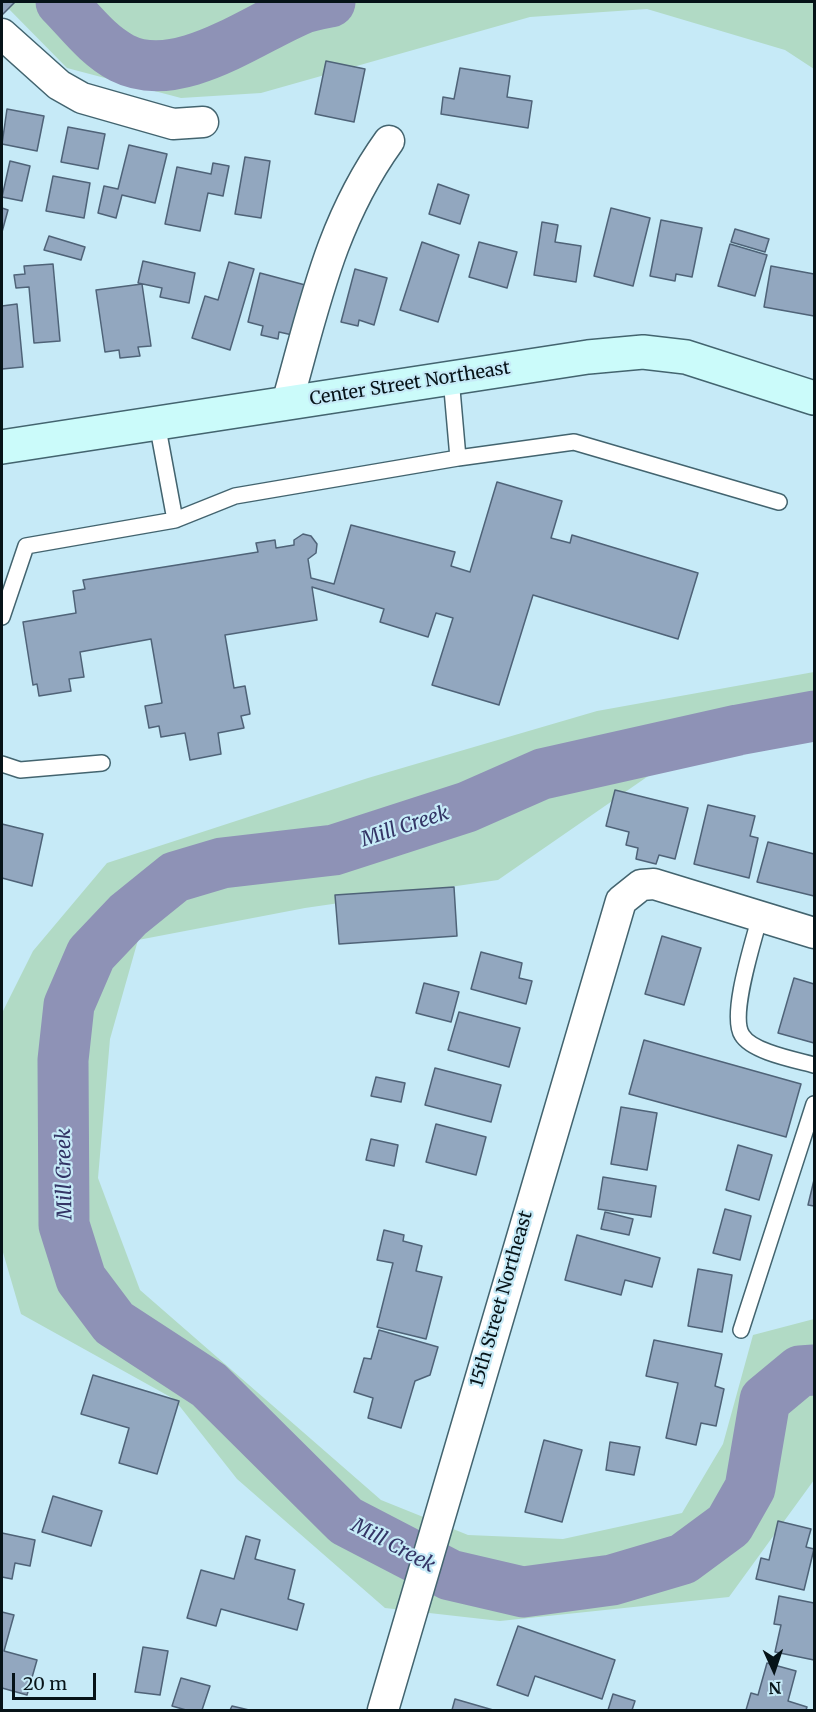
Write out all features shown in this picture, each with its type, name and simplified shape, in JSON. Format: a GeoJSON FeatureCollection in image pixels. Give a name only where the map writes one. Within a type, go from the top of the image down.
{"type":"FeatureCollection","features":[{"type":"Feature","properties":{"kind":"main road","name":"Center Street Northeast"},"geometry":{"type":"LineString","coordinates":[[2,447],[588,357],[643,352],[686,357],[814,398]]}},
{"type":"Feature","properties":{"kind":"street"},"geometry":{"type":"LineString","coordinates":[[2,34],[59,85],[82,98],[173,124],[203,122]]}},
{"type":"Feature","properties":{"kind":"street"},"geometry":{"type":"LineString","coordinates":[[287,403],[328,257],[342,220],[365,175],[389,141]]}},
{"type":"Feature","properties":{"kind":"street","name":"15th Street Northeast"},"geometry":{"type":"LineString","coordinates":[[383,1710],[615,915],[621,901],[630,891],[641,885],[654,884],[760,916]]}},
{"type":"Feature","properties":{"kind":"street"},"geometry":{"type":"LineString","coordinates":[[760,916],[814,933]]}},
{"type":"Feature","properties":{"kind":"lane"},"geometry":{"type":"LineString","coordinates":[[452,378],[458,458]]}},
{"type":"Feature","properties":{"kind":"lane"},"geometry":{"type":"LineString","coordinates":[[157,423],[175,520]]}},
{"type":"Feature","properties":{"kind":"lane"},"geometry":{"type":"LineString","coordinates":[[2,617],[26,546],[175,520],[235,496],[458,458],[574,442],[779,502]]}},
{"type":"Feature","properties":{"kind":"lane"},"geometry":{"type":"LineString","coordinates":[[2,764],[20,771],[102,763]]}},
{"type":"Feature","properties":{"kind":"lane"},"geometry":{"type":"LineString","coordinates":[[760,916],[741,990],[738,1019],[742,1035],[758,1048],[814,1065]]}},
{"type":"Feature","properties":{"kind":"lane"},"geometry":{"type":"LineString","coordinates":[[741,1330],[814,1104]]}},
{"type":"Feature","properties":{"kind":"green space"},"geometry":{"type":"Polygon","coordinates":[[[2,2],[814,2],[814,69],[785,50],[647,9],[530,17],[261,93],[181,98],[67,68],[2,2]]]}},
{"type":"Feature","properties":{"kind":"green space"},"geometry":{"type":"Polygon","coordinates":[[[814,672],[814,727],[657,770],[498,880],[305,908],[138,940],[110,1039],[98,1178],[140,1290],[381,1500],[468,1535],[563,1539],[682,1513],[723,1444],[753,1335],[814,1319],[814,1480],[729,1597],[500,1621],[385,1608],[237,1479],[174,1399],[21,1314],[2,1249],[2,1013],[33,951],[107,863],[368,778],[597,711],[814,672]]]}},
{"type":"Feature","properties":{"kind":"building"},"geometry":{"type":"Polygon","coordinates":[[[2,2],[15,2],[2,15],[2,2]]]}},
{"type":"Feature","properties":{"kind":"building"},"geometry":{"type":"Polygon","coordinates":[[[326,61],[365,69],[354,122],[315,114],[326,61]]]}},
{"type":"Feature","properties":{"kind":"building"},"geometry":{"type":"Polygon","coordinates":[[[460,68],[510,76],[507,97],[532,101],[528,128],[441,114],[443,97],[454,99],[460,68]]]}},
{"type":"Feature","properties":{"kind":"building"},"geometry":{"type":"Polygon","coordinates":[[[7,109],[44,116],[37,151],[2,144],[7,109]]]}},
{"type":"Feature","properties":{"kind":"building"},"geometry":{"type":"Polygon","coordinates":[[[68,127],[105,134],[98,169],[61,162],[68,127]]]}},
{"type":"Feature","properties":{"kind":"building"},"geometry":{"type":"Polygon","coordinates":[[[129,145],[167,154],[155,203],[122,195],[116,218],[98,213],[104,186],[118,189],[129,145]]]}},
{"type":"Feature","properties":{"kind":"building"},"geometry":{"type":"Polygon","coordinates":[[[245,157],[270,161],[261,218],[235,214],[245,157]]]}},
{"type":"Feature","properties":{"kind":"building"},"geometry":{"type":"Polygon","coordinates":[[[10,161],[30,166],[22,201],[2,197],[10,161]]]}},
{"type":"Feature","properties":{"kind":"building"},"geometry":{"type":"Polygon","coordinates":[[[213,163],[229,166],[223,196],[208,193],[200,231],[165,224],[177,167],[211,174],[213,163]]]}},
{"type":"Feature","properties":{"kind":"building"},"geometry":{"type":"Polygon","coordinates":[[[53,176],[90,183],[84,218],[46,211],[53,176]]]}},
{"type":"Feature","properties":{"kind":"building"},"geometry":{"type":"Polygon","coordinates":[[[438,184],[469,195],[460,224],[429,214],[438,184]]]}},
{"type":"Feature","properties":{"kind":"building"},"geometry":{"type":"Polygon","coordinates":[[[2,208],[8,210],[2,232],[2,208]]]}},
{"type":"Feature","properties":{"kind":"building"},"geometry":{"type":"Polygon","coordinates":[[[611,208],[650,218],[633,286],[594,276],[611,208]]]}},
{"type":"Feature","properties":{"kind":"building"},"geometry":{"type":"Polygon","coordinates":[[[661,220],[702,228],[692,277],[676,274],[675,281],[650,276],[661,220]]]}},
{"type":"Feature","properties":{"kind":"building"},"geometry":{"type":"Polygon","coordinates":[[[542,222],[558,225],[555,242],[581,246],[576,282],[534,275],[542,222]]]}},
{"type":"Feature","properties":{"kind":"building"},"geometry":{"type":"Polygon","coordinates":[[[735,229],[769,239],[765,252],[731,242],[735,229]]]}},
{"type":"Feature","properties":{"kind":"building"},"geometry":{"type":"Polygon","coordinates":[[[49,236],[85,247],[81,260],[44,250],[49,236]]]}},
{"type":"Feature","properties":{"kind":"building"},"geometry":{"type":"Polygon","coordinates":[[[422,242],[459,255],[438,322],[400,310],[422,242]]]}},
{"type":"Feature","properties":{"kind":"building"},"geometry":{"type":"Polygon","coordinates":[[[479,242],[517,252],[507,288],[469,277],[479,242]]]}},
{"type":"Feature","properties":{"kind":"building"},"geometry":{"type":"Polygon","coordinates":[[[730,244],[767,255],[755,296],[718,286],[730,244]]]}},
{"type":"Feature","properties":{"kind":"building"},"geometry":{"type":"Polygon","coordinates":[[[143,261],[195,273],[189,303],[160,297],[162,288],[138,283],[143,261]]]}},
{"type":"Feature","properties":{"kind":"building"},"geometry":{"type":"Polygon","coordinates":[[[229,262],[254,269],[230,350],[192,338],[205,296],[218,300],[229,262]]]}},
{"type":"Feature","properties":{"kind":"building"},"geometry":{"type":"Polygon","coordinates":[[[53,264],[60,341],[34,343],[29,287],[16,288],[14,275],[25,274],[24,266],[53,264]]]}},
{"type":"Feature","properties":{"kind":"building"},"geometry":{"type":"Polygon","coordinates":[[[771,266],[814,274],[814,316],[764,307],[771,266]]]}},
{"type":"Feature","properties":{"kind":"building"},"geometry":{"type":"Polygon","coordinates":[[[355,269],[387,278],[374,325],[359,320],[358,326],[341,322],[355,269]]]}},
{"type":"Feature","properties":{"kind":"building"},"geometry":{"type":"Polygon","coordinates":[[[260,273],[309,286],[297,336],[279,332],[278,339],[261,335],[263,326],[248,322],[260,273]]]}},
{"type":"Feature","properties":{"kind":"building"},"geometry":{"type":"Polygon","coordinates":[[[142,284],[151,346],[138,347],[140,356],[120,358],[119,350],[105,352],[96,290],[142,284]]]}},
{"type":"Feature","properties":{"kind":"building"},"geometry":{"type":"Polygon","coordinates":[[[17,304],[23,367],[2,369],[2,306],[17,304]]]}},
{"type":"Feature","properties":{"kind":"building"},"geometry":{"type":"Polygon","coordinates":[[[497,482],[562,501],[551,538],[570,543],[572,535],[698,573],[678,639],[533,595],[499,705],[432,685],[453,618],[436,613],[428,637],[380,622],[384,609],[312,587],[317,620],[225,635],[234,688],[245,686],[250,714],[241,716],[244,728],[218,733],[221,754],[190,760],[185,733],[161,737],[159,726],[149,728],[145,706],[162,703],[151,639],[80,652],[84,677],[69,679],[71,691],[39,696],[37,684],[33,685],[23,622],[76,613],[73,591],[85,589],[83,580],[258,552],[256,543],[275,540],[276,548],[294,545],[294,540],[303,534],[311,536],[317,544],[316,553],[308,559],[311,578],[334,584],[351,525],[455,552],[451,566],[470,572],[497,482]]]}},
{"type":"Feature","properties":{"kind":"building"},"geometry":{"type":"Polygon","coordinates":[[[615,790],[688,808],[675,859],[659,855],[656,864],[636,859],[638,848],[626,845],[629,832],[606,826],[615,790]]]}},
{"type":"Feature","properties":{"kind":"building"},"geometry":{"type":"Polygon","coordinates":[[[708,805],[755,816],[750,836],[758,838],[749,878],[694,864],[708,805]]]}},
{"type":"Feature","properties":{"kind":"building"},"geometry":{"type":"Polygon","coordinates":[[[2,824],[43,834],[32,886],[2,878],[2,824]]]}},
{"type":"Feature","properties":{"kind":"building"},"geometry":{"type":"Polygon","coordinates":[[[768,842],[814,854],[814,896],[757,882],[768,842]]]}},
{"type":"Feature","properties":{"kind":"building"},"geometry":{"type":"Polygon","coordinates":[[[454,887],[457,936],[339,944],[335,895],[454,887]]]}},
{"type":"Feature","properties":{"kind":"building"},"geometry":{"type":"Polygon","coordinates":[[[662,936],[701,948],[684,1005],[645,994],[662,936]]]}},
{"type":"Feature","properties":{"kind":"building"},"geometry":{"type":"Polygon","coordinates":[[[481,952],[522,963],[519,978],[532,981],[526,1004],[471,989],[481,952]]]}},
{"type":"Feature","properties":{"kind":"building"},"geometry":{"type":"Polygon","coordinates":[[[794,978],[814,984],[814,1043],[778,1033],[794,978]]]}},
{"type":"Feature","properties":{"kind":"building"},"geometry":{"type":"Polygon","coordinates":[[[424,983],[459,992],[451,1022],[416,1013],[424,983]]]}},
{"type":"Feature","properties":{"kind":"building"},"geometry":{"type":"Polygon","coordinates":[[[459,1012],[520,1028],[509,1067],[448,1050],[459,1012]]]}},
{"type":"Feature","properties":{"kind":"building"},"geometry":{"type":"Polygon","coordinates":[[[644,1040],[801,1084],[786,1137],[629,1094],[644,1040]]]}},
{"type":"Feature","properties":{"kind":"building"},"geometry":{"type":"Polygon","coordinates":[[[435,1068],[501,1085],[491,1122],[425,1105],[435,1068]]]}},
{"type":"Feature","properties":{"kind":"building"},"geometry":{"type":"Polygon","coordinates":[[[376,1077],[405,1083],[401,1102],[371,1096],[376,1077]]]}},
{"type":"Feature","properties":{"kind":"building"},"geometry":{"type":"Polygon","coordinates":[[[621,1107],[657,1113],[647,1170],[611,1164],[621,1107]]]}},
{"type":"Feature","properties":{"kind":"building"},"geometry":{"type":"Polygon","coordinates":[[[436,1124],[486,1137],[476,1175],[426,1162],[436,1124]]]}},
{"type":"Feature","properties":{"kind":"building"},"geometry":{"type":"Polygon","coordinates":[[[371,1139],[398,1145],[394,1166],[366,1160],[371,1139]]]}},
{"type":"Feature","properties":{"kind":"building"},"geometry":{"type":"Polygon","coordinates":[[[738,1145],[772,1155],[759,1200],[726,1190],[738,1145]]]}},
{"type":"Feature","properties":{"kind":"building"},"geometry":{"type":"Polygon","coordinates":[[[603,1177],[656,1186],[651,1217],[598,1209],[603,1177]]]}},
{"type":"Feature","properties":{"kind":"building"},"geometry":{"type":"Polygon","coordinates":[[[814,1180],[814,1206],[808,1205],[814,1180]]]}},
{"type":"Feature","properties":{"kind":"building"},"geometry":{"type":"Polygon","coordinates":[[[725,1209],[751,1216],[740,1260],[713,1253],[725,1209]]]}},
{"type":"Feature","properties":{"kind":"building"},"geometry":{"type":"Polygon","coordinates":[[[605,1212],[633,1219],[629,1235],[601,1229],[605,1212]]]}},
{"type":"Feature","properties":{"kind":"building"},"geometry":{"type":"Polygon","coordinates":[[[384,1230],[404,1235],[403,1241],[422,1246],[416,1271],[442,1277],[426,1339],[377,1327],[393,1263],[377,1260],[384,1230]]]}},
{"type":"Feature","properties":{"kind":"building"},"geometry":{"type":"Polygon","coordinates":[[[577,1235],[660,1258],[652,1287],[625,1280],[621,1295],[565,1280],[577,1235]]]}},
{"type":"Feature","properties":{"kind":"building"},"geometry":{"type":"Polygon","coordinates":[[[698,1269],[732,1275],[722,1332],[688,1326],[698,1269]]]}},
{"type":"Feature","properties":{"kind":"building"},"geometry":{"type":"Polygon","coordinates":[[[379,1330],[438,1347],[430,1375],[415,1381],[401,1428],[368,1418],[373,1398],[354,1392],[364,1358],[371,1359],[379,1330]]]}},
{"type":"Feature","properties":{"kind":"building"},"geometry":{"type":"Polygon","coordinates":[[[654,1340],[722,1354],[715,1386],[724,1389],[716,1426],[701,1423],[696,1445],[666,1438],[678,1383],[646,1376],[654,1340]]]}},
{"type":"Feature","properties":{"kind":"building"},"geometry":{"type":"Polygon","coordinates":[[[93,1375],[179,1401],[157,1474],[119,1463],[129,1428],[81,1414],[93,1375]]]}},
{"type":"Feature","properties":{"kind":"building"},"geometry":{"type":"Polygon","coordinates":[[[544,1440],[582,1450],[562,1522],[525,1512],[544,1440]]]}},
{"type":"Feature","properties":{"kind":"building"},"geometry":{"type":"Polygon","coordinates":[[[610,1442],[640,1447],[634,1475],[606,1470],[610,1442]]]}},
{"type":"Feature","properties":{"kind":"building"},"geometry":{"type":"Polygon","coordinates":[[[53,1496],[102,1511],[91,1546],[42,1532],[53,1496]]]}},
{"type":"Feature","properties":{"kind":"building"},"geometry":{"type":"Polygon","coordinates":[[[778,1521],[811,1529],[806,1547],[814,1549],[804,1590],[756,1579],[761,1558],[769,1560],[778,1521]]]}},
{"type":"Feature","properties":{"kind":"building"},"geometry":{"type":"Polygon","coordinates":[[[2,1533],[35,1540],[30,1566],[15,1563],[12,1579],[2,1577],[2,1533]]]}},
{"type":"Feature","properties":{"kind":"building"},"geometry":{"type":"Polygon","coordinates":[[[246,1536],[260,1540],[255,1559],[295,1570],[288,1599],[304,1604],[297,1630],[221,1609],[216,1626],[187,1618],[201,1570],[234,1579],[246,1536]]]}},
{"type":"Feature","properties":{"kind":"building"},"geometry":{"type":"Polygon","coordinates":[[[779,1596],[814,1603],[814,1660],[775,1652],[781,1625],[774,1624],[779,1596]]]}},
{"type":"Feature","properties":{"kind":"building"},"geometry":{"type":"Polygon","coordinates":[[[2,1612],[14,1615],[4,1651],[37,1660],[27,1695],[2,1688],[2,1612]]]}},
{"type":"Feature","properties":{"kind":"building"},"geometry":{"type":"Polygon","coordinates":[[[518,1626],[615,1660],[602,1699],[535,1676],[528,1696],[497,1685],[518,1626]]]}},
{"type":"Feature","properties":{"kind":"building"},"geometry":{"type":"Polygon","coordinates":[[[143,1647],[168,1651],[160,1695],[135,1692],[143,1647]]]}},
{"type":"Feature","properties":{"kind":"building"},"geometry":{"type":"Polygon","coordinates":[[[767,1663],[796,1671],[788,1701],[807,1707],[806,1710],[746,1710],[751,1693],[758,1695],[767,1663]]]}},
{"type":"Feature","properties":{"kind":"building"},"geometry":{"type":"Polygon","coordinates":[[[181,1678],[210,1686],[202,1710],[186,1710],[172,1706],[181,1678]]]}},
{"type":"Feature","properties":{"kind":"building"},"geometry":{"type":"Polygon","coordinates":[[[613,1694],[635,1701],[632,1710],[608,1710],[613,1694]]]}},
{"type":"Feature","properties":{"kind":"building"},"geometry":{"type":"Polygon","coordinates":[[[455,1699],[493,1710],[452,1710],[455,1699]]]}},
{"type":"Feature","properties":{"kind":"building"},"geometry":{"type":"Polygon","coordinates":[[[232,1706],[249,1710],[230,1710],[232,1706]]]}},
{"type":"Feature","properties":{"kind":"waterway","name":"Mill Creek"},"geometry":{"type":"LineString","coordinates":[[61,2],[97,40],[113,53],[143,65],[166,65],[189,61],[236,42],[299,10],[330,2]]}},
{"type":"Feature","properties":{"kind":"waterway","name":"Mill Creek"},"geometry":{"type":"LineString","coordinates":[[814,716],[738,730],[542,774],[467,807],[334,850],[222,863],[175,877],[128,915],[91,954],[69,1005],[63,1060],[64,1225],[81,1279],[114,1323],[209,1385],[346,1521],[450,1575],[523,1592],[612,1580],[683,1559],[729,1525],[750,1488],[765,1400],[800,1371],[814,1370]]}}]}
